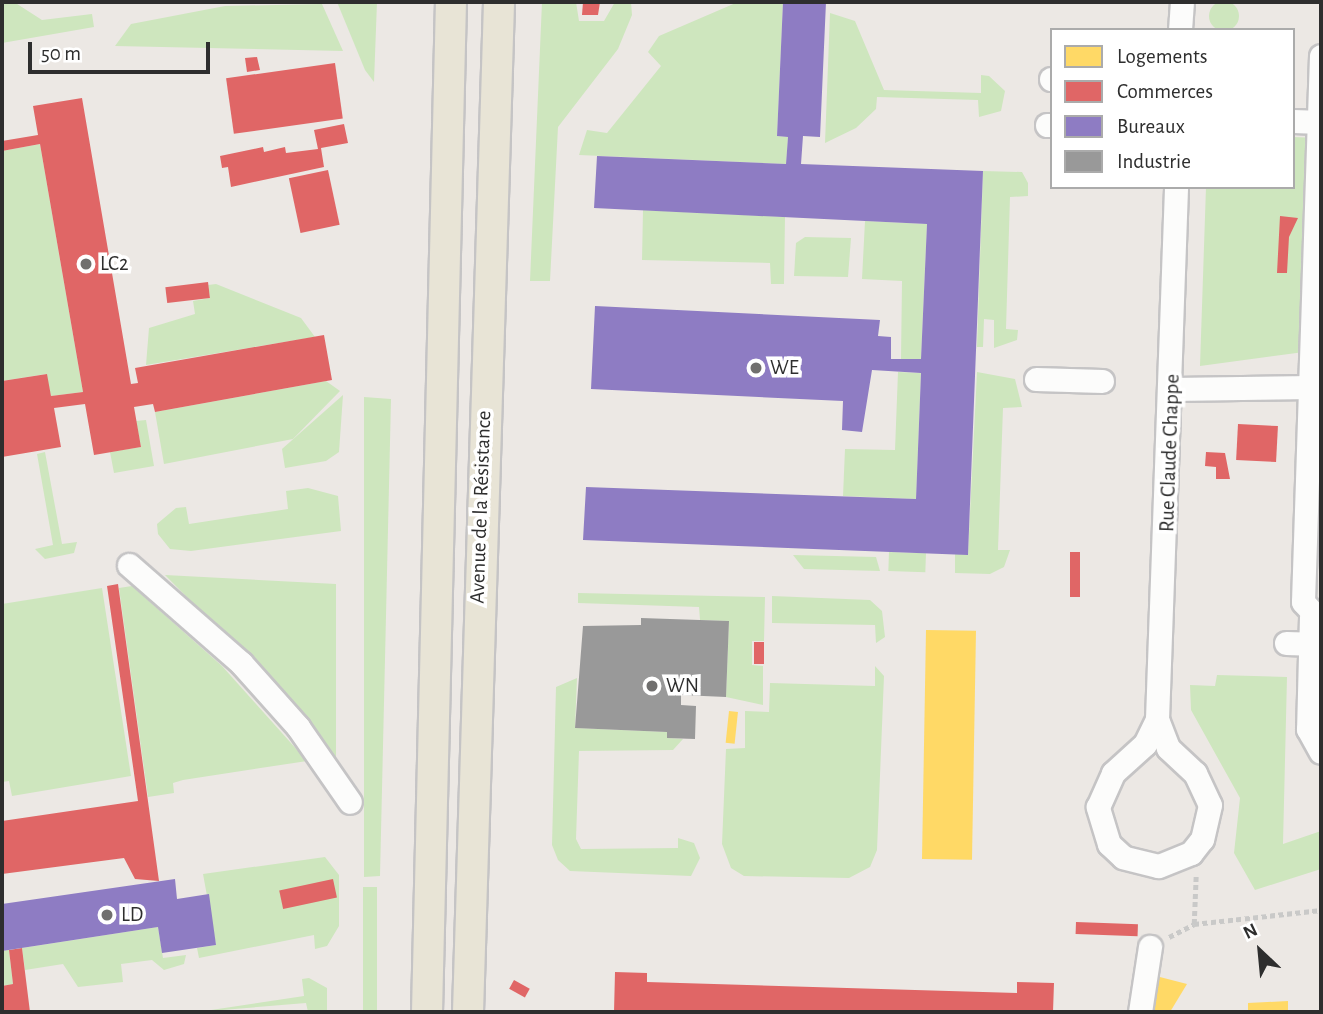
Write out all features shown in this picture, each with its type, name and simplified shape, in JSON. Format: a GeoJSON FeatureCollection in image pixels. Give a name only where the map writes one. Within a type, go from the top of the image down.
{"type":"FeatureCollection","features":[{"type":"Feature","properties":{"kind":"main road","name":"Avenue de la Résistance"},"geometry":{"type":"LineString","coordinates":[[427,1012],[451,2]]}},
{"type":"Feature","properties":{"kind":"main road","name":"Avenue de la Résistance"},"geometry":{"type":"LineString","coordinates":[[468,1012],[499,2]]}},
{"type":"Feature","properties":{"kind":"street"},"geometry":{"type":"LineString","coordinates":[[1181,28],[1182,2]]}},
{"type":"Feature","properties":{"kind":"street"},"geometry":{"type":"LineString","coordinates":[[1321,56],[1310,387],[1298,518],[1296,583],[1303,602],[1316,619],[1310,644],[1308,729],[1321,752]]}},
{"type":"Feature","properties":{"kind":"street"},"geometry":{"type":"LineString","coordinates":[[1295,121],[1320,122]]}},
{"type":"Feature","properties":{"kind":"street","name":"Rue Claude Chappe"},"geometry":{"type":"LineString","coordinates":[[1157,719],[1173,389],[1176,189]]}},
{"type":"Feature","properties":{"kind":"street"},"geometry":{"type":"LineString","coordinates":[[1036,379],[1102,380]]}},
{"type":"Feature","properties":{"kind":"street"},"geometry":{"type":"LineString","coordinates":[[1173,389],[1310,387]]}},
{"type":"Feature","properties":{"kind":"street"},"geometry":{"type":"LineString","coordinates":[[129,565],[241,663],[298,727],[350,802]]}},
{"type":"Feature","properties":{"kind":"street"},"geometry":{"type":"LineString","coordinates":[[1286,643],[1310,644]]}},
{"type":"Feature","properties":{"kind":"street"},"geometry":{"type":"LineString","coordinates":[[1157,719],[1168,748],[1195,773],[1210,805],[1202,839],[1191,853],[1176,862],[1141,865],[1109,844],[1100,827],[1102,789],[1144,744],[1157,719]]}},
{"type":"Feature","properties":{"kind":"street"},"geometry":{"type":"LineString","coordinates":[[1140,1012],[1150,947]]}},
{"type":"Feature","properties":{"kind":"path"},"geometry":{"type":"LineString","coordinates":[[1191,853],[1200,891],[1195,924]]}},
{"type":"Feature","properties":{"kind":"path"},"geometry":{"type":"LineString","coordinates":[[1150,947],[1195,924],[1321,911]]}},
{"type":"Feature","properties":{"kind":"green space"},"geometry":{"type":"Polygon","coordinates":[[[2,2],[14,2],[42,20],[92,14],[94,27],[2,43],[2,2]]]}},
{"type":"Feature","properties":{"kind":"green space"},"geometry":{"type":"Polygon","coordinates":[[[337,2],[377,2],[374,82],[365,70],[337,2]]]}},
{"type":"Feature","properties":{"kind":"green space"},"geometry":{"type":"Polygon","coordinates":[[[542,2],[576,2],[579,21],[604,21],[615,2],[631,2],[632,15],[618,49],[558,127],[550,281],[530,281],[542,2]]]}},
{"type":"Feature","properties":{"kind":"green space"},"geometry":{"type":"Polygon","coordinates":[[[738,2],[783,2],[777,136],[788,137],[786,164],[579,155],[587,130],[607,133],[661,66],[648,52],[659,36],[738,2]]]}},
{"type":"Feature","properties":{"kind":"green space"},"geometry":{"type":"Polygon","coordinates":[[[1218,2],[1230,2],[1238,10],[1238,22],[1233,28],[1215,28],[1210,22],[1210,10],[1218,2]]]}},
{"type":"Feature","properties":{"kind":"green space"},"geometry":{"type":"Polygon","coordinates":[[[322,4],[343,51],[115,46],[131,24],[225,6],[322,4]]]}},
{"type":"Feature","properties":{"kind":"green space"},"geometry":{"type":"Polygon","coordinates":[[[830,13],[855,21],[884,90],[981,93],[981,75],[989,76],[1005,91],[1001,111],[979,117],[978,100],[877,97],[876,109],[856,128],[825,143],[830,13]]]}},
{"type":"Feature","properties":{"kind":"green space"},"geometry":{"type":"Polygon","coordinates":[[[1295,137],[1318,138],[1304,352],[1200,366],[1206,189],[1295,189],[1295,137]]]}},
{"type":"Feature","properties":{"kind":"green space"},"geometry":{"type":"Polygon","coordinates":[[[40,144],[83,392],[51,396],[46,374],[2,381],[2,151],[40,144]]]}},
{"type":"Feature","properties":{"kind":"green space"},"geometry":{"type":"Polygon","coordinates":[[[983,171],[1022,172],[1028,183],[1028,196],[1010,197],[1006,329],[1018,330],[1017,340],[994,348],[994,320],[984,319],[983,347],[977,347],[983,171]]]}},
{"type":"Feature","properties":{"kind":"green space"},"geometry":{"type":"Polygon","coordinates":[[[643,210],[785,217],[784,284],[771,284],[770,263],[642,260],[643,210]]]}},
{"type":"Feature","properties":{"kind":"green space"},"geometry":{"type":"Polygon","coordinates":[[[865,221],[927,224],[921,359],[901,359],[902,281],[862,279],[865,221]]]}},
{"type":"Feature","properties":{"kind":"green space"},"geometry":{"type":"Polygon","coordinates":[[[805,237],[851,238],[848,277],[794,276],[796,243],[805,237]]]}},
{"type":"Feature","properties":{"kind":"green space"},"geometry":{"type":"Polygon","coordinates":[[[216,284],[301,318],[315,337],[146,365],[149,328],[195,314],[193,301],[210,298],[208,285],[216,284]]]}},
{"type":"Feature","properties":{"kind":"green space"},"geometry":{"type":"Polygon","coordinates":[[[898,372],[921,373],[916,499],[843,496],[845,449],[895,450],[898,372]]]}},
{"type":"Feature","properties":{"kind":"green space"},"geometry":{"type":"Polygon","coordinates":[[[977,372],[1015,379],[1022,407],[1003,408],[998,550],[1010,550],[1004,567],[990,574],[955,573],[955,554],[968,554],[977,372]]]}},
{"type":"Feature","properties":{"kind":"green space"},"geometry":{"type":"Polygon","coordinates":[[[326,381],[340,391],[293,439],[164,464],[155,412],[326,381]]]}},
{"type":"Feature","properties":{"kind":"green space"},"geometry":{"type":"Polygon","coordinates":[[[343,395],[339,452],[326,461],[285,468],[282,449],[343,395]]]}},
{"type":"Feature","properties":{"kind":"green space"},"geometry":{"type":"Polygon","coordinates":[[[364,397],[391,399],[380,876],[364,877],[364,397]]]}},
{"type":"Feature","properties":{"kind":"green space"},"geometry":{"type":"Polygon","coordinates":[[[146,420],[154,466],[114,473],[110,452],[141,447],[136,421],[146,420]]]}},
{"type":"Feature","properties":{"kind":"green space"},"geometry":{"type":"Polygon","coordinates":[[[45,452],[62,544],[77,542],[74,553],[45,559],[35,549],[53,545],[37,454],[45,452]]]}},
{"type":"Feature","properties":{"kind":"green space"},"geometry":{"type":"Polygon","coordinates":[[[308,488],[338,496],[341,531],[191,551],[170,549],[158,534],[157,524],[176,508],[186,507],[189,524],[288,509],[286,491],[308,488]]]}},
{"type":"Feature","properties":{"kind":"green space"},"geometry":{"type":"Polygon","coordinates":[[[889,552],[926,553],[925,572],[888,571],[889,552]]]}},
{"type":"Feature","properties":{"kind":"green space"},"geometry":{"type":"Polygon","coordinates":[[[793,555],[876,557],[880,571],[804,569],[793,555]]]}},
{"type":"Feature","properties":{"kind":"green space"},"geometry":{"type":"Polygon","coordinates":[[[165,575],[336,584],[336,763],[306,718],[165,575]]]}},
{"type":"Feature","properties":{"kind":"green space"},"geometry":{"type":"Polygon","coordinates":[[[132,586],[222,666],[307,761],[183,780],[173,783],[174,793],[148,797],[119,588],[132,586]]]}},
{"type":"Feature","properties":{"kind":"green space"},"geometry":{"type":"Polygon","coordinates":[[[102,588],[131,776],[12,796],[9,781],[2,782],[2,604],[102,588]]]}},
{"type":"Feature","properties":{"kind":"green space"},"geometry":{"type":"Polygon","coordinates":[[[578,593],[765,597],[764,641],[752,641],[752,665],[763,666],[763,705],[726,697],[729,621],[700,620],[699,607],[578,603],[578,593]]]}},
{"type":"Feature","properties":{"kind":"green space"},"geometry":{"type":"Polygon","coordinates":[[[772,596],[870,600],[882,611],[885,637],[876,643],[875,625],[772,623],[772,596]]]}},
{"type":"Feature","properties":{"kind":"green space"},"geometry":{"type":"Polygon","coordinates":[[[875,666],[884,676],[877,850],[870,867],[849,878],[744,876],[731,868],[722,844],[726,749],[745,748],[745,711],[769,712],[770,683],[875,686],[875,666]]]}},
{"type":"Feature","properties":{"kind":"green space"},"geometry":{"type":"Polygon","coordinates":[[[1217,675],[1287,677],[1283,844],[1321,831],[1321,869],[1255,890],[1234,853],[1240,798],[1191,710],[1190,685],[1215,686],[1217,675]]]}},
{"type":"Feature","properties":{"kind":"green space"},"geometry":{"type":"Polygon","coordinates":[[[577,678],[575,728],[667,732],[668,738],[683,739],[673,750],[579,751],[576,839],[581,849],[678,848],[678,838],[694,843],[700,858],[691,876],[570,871],[558,860],[552,845],[556,687],[577,678]]]}},
{"type":"Feature","properties":{"kind":"green space"},"geometry":{"type":"Polygon","coordinates":[[[325,857],[339,875],[339,926],[327,946],[315,949],[314,935],[199,958],[197,948],[216,945],[203,874],[325,857]]]}},
{"type":"Feature","properties":{"kind":"green space"},"geometry":{"type":"Polygon","coordinates":[[[363,887],[377,887],[377,1012],[363,1012],[363,887]]]}},
{"type":"Feature","properties":{"kind":"green space"},"geometry":{"type":"Polygon","coordinates":[[[158,927],[163,958],[186,955],[184,964],[164,970],[152,960],[121,964],[123,982],[78,987],[63,964],[25,970],[22,948],[158,927]]]}},
{"type":"Feature","properties":{"kind":"green space"},"geometry":{"type":"Polygon","coordinates":[[[9,950],[13,984],[2,986],[2,951],[9,950]]]}},
{"type":"Feature","properties":{"kind":"green space"},"geometry":{"type":"Polygon","coordinates":[[[309,978],[327,988],[327,1012],[308,1012],[306,1003],[198,1012],[304,996],[302,979],[309,978]]]}},
{"type":"Feature","properties":{"kind":"building: Logements"},"geometry":{"type":"Polygon","coordinates":[[[926,630],[976,631],[972,860],[922,859],[926,630]]]}},
{"type":"Feature","properties":{"kind":"building: Logements"},"geometry":{"type":"Polygon","coordinates":[[[729,711],[738,712],[735,744],[726,743],[729,711]]]}},
{"type":"Feature","properties":{"kind":"building: Logements"},"geometry":{"type":"Polygon","coordinates":[[[1156,976],[1187,984],[1170,1012],[1145,1012],[1156,976]]]}},
{"type":"Feature","properties":{"kind":"building: Logements"},"geometry":{"type":"Polygon","coordinates":[[[1288,1001],[1288,1012],[1248,1012],[1248,1003],[1288,1001]]]}},
{"type":"Feature","properties":{"kind":"building: Commerces"},"geometry":{"type":"Polygon","coordinates":[[[583,2],[600,2],[598,15],[582,15],[583,2]]]}},
{"type":"Feature","properties":{"kind":"building: Commerces"},"geometry":{"type":"Polygon","coordinates":[[[257,57],[260,70],[247,72],[245,58],[257,57]]]}},
{"type":"Feature","properties":{"kind":"building: Commerces"},"geometry":{"type":"Polygon","coordinates":[[[335,63],[343,118],[234,134],[226,78],[335,63]]]}},
{"type":"Feature","properties":{"kind":"building: Commerces"},"geometry":{"type":"Polygon","coordinates":[[[82,98],[131,384],[138,383],[135,368],[324,335],[332,380],[155,412],[153,404],[134,407],[141,447],[94,455],[85,404],[54,408],[61,447],[2,457],[2,381],[47,374],[51,396],[83,392],[40,144],[2,151],[2,141],[38,135],[33,106],[82,98]]]}},
{"type":"Feature","properties":{"kind":"building: Commerces"},"geometry":{"type":"Polygon","coordinates":[[[344,124],[348,143],[321,148],[324,167],[231,187],[228,167],[222,168],[220,156],[263,147],[264,152],[285,147],[286,153],[318,149],[314,130],[344,124]]]}},
{"type":"Feature","properties":{"kind":"building: Commerces"},"geometry":{"type":"Polygon","coordinates":[[[328,170],[340,225],[301,233],[289,178],[328,170]]]}},
{"type":"Feature","properties":{"kind":"building: Commerces"},"geometry":{"type":"Polygon","coordinates":[[[1280,216],[1298,218],[1289,237],[1287,273],[1277,273],[1280,216]]]}},
{"type":"Feature","properties":{"kind":"building: Commerces"},"geometry":{"type":"Polygon","coordinates":[[[208,282],[210,298],[167,303],[165,287],[208,282]]]}},
{"type":"Feature","properties":{"kind":"building: Commerces"},"geometry":{"type":"Polygon","coordinates":[[[1238,424],[1278,426],[1276,462],[1236,460],[1238,424]]]}},
{"type":"Feature","properties":{"kind":"building: Commerces"},"geometry":{"type":"Polygon","coordinates":[[[1206,452],[1225,453],[1230,479],[1216,479],[1216,467],[1205,466],[1206,452]]]}},
{"type":"Feature","properties":{"kind":"building: Commerces"},"geometry":{"type":"Polygon","coordinates":[[[1070,552],[1080,552],[1080,597],[1070,597],[1070,552]]]}},
{"type":"Feature","properties":{"kind":"building: Commerces"},"geometry":{"type":"Polygon","coordinates":[[[118,584],[159,881],[135,879],[124,858],[2,874],[2,821],[138,801],[107,586],[118,584]]]}},
{"type":"Feature","properties":{"kind":"building: Commerces"},"geometry":{"type":"Polygon","coordinates":[[[754,642],[764,642],[764,664],[754,664],[754,642]]]}},
{"type":"Feature","properties":{"kind":"building: Commerces"},"geometry":{"type":"Polygon","coordinates":[[[333,879],[337,898],[283,909],[279,890],[333,879]]]}},
{"type":"Feature","properties":{"kind":"building: Commerces"},"geometry":{"type":"Polygon","coordinates":[[[1076,922],[1138,924],[1138,936],[1076,934],[1076,922]]]}},
{"type":"Feature","properties":{"kind":"building: Commerces"},"geometry":{"type":"Polygon","coordinates":[[[22,948],[30,1012],[2,1012],[2,986],[13,984],[9,950],[22,948]]]}},
{"type":"Feature","properties":{"kind":"building: Commerces"},"geometry":{"type":"Polygon","coordinates":[[[615,972],[647,973],[647,982],[1017,993],[1017,982],[1054,983],[1053,1012],[614,1012],[615,972]]]}},
{"type":"Feature","properties":{"kind":"building: Commerces"},"geometry":{"type":"Polygon","coordinates":[[[514,980],[530,989],[525,997],[509,989],[514,980]]]}},
{"type":"Feature","properties":{"kind":"building: Bureaux"},"geometry":{"type":"Polygon","coordinates":[[[783,2],[826,2],[820,137],[803,136],[801,164],[983,171],[968,555],[583,540],[586,487],[916,499],[921,373],[872,370],[862,432],[842,430],[843,401],[591,389],[595,306],[880,320],[878,336],[891,337],[891,359],[921,359],[927,224],[594,208],[597,156],[786,164],[788,137],[777,136],[783,2]]]}},
{"type":"Feature","properties":{"kind":"building: Bureaux","name":"LD"},"geometry":{"type":"Polygon","coordinates":[[[175,879],[177,899],[209,894],[216,945],[162,953],[158,927],[2,951],[2,904],[175,879]]]}},
{"type":"Feature","properties":{"kind":"building: Industrie","name":"WN"},"geometry":{"type":"Polygon","coordinates":[[[641,618],[729,621],[726,697],[681,695],[681,705],[696,706],[695,739],[667,738],[667,732],[575,728],[583,626],[641,625],[641,618]]]}},
{"type":"Feature","properties":{"kind":"place","name":"LC2"},"geometry":{"type":"Point","coordinates":[86,264]}},
{"type":"Feature","properties":{"kind":"place","name":"WE"},"geometry":{"type":"Point","coordinates":[756,368]}},
{"type":"Feature","properties":{"kind":"place","name":"WN"},"geometry":{"type":"Point","coordinates":[652,686]}},
{"type":"Feature","properties":{"kind":"place","name":"LD"},"geometry":{"type":"Point","coordinates":[107,915]}}]}
